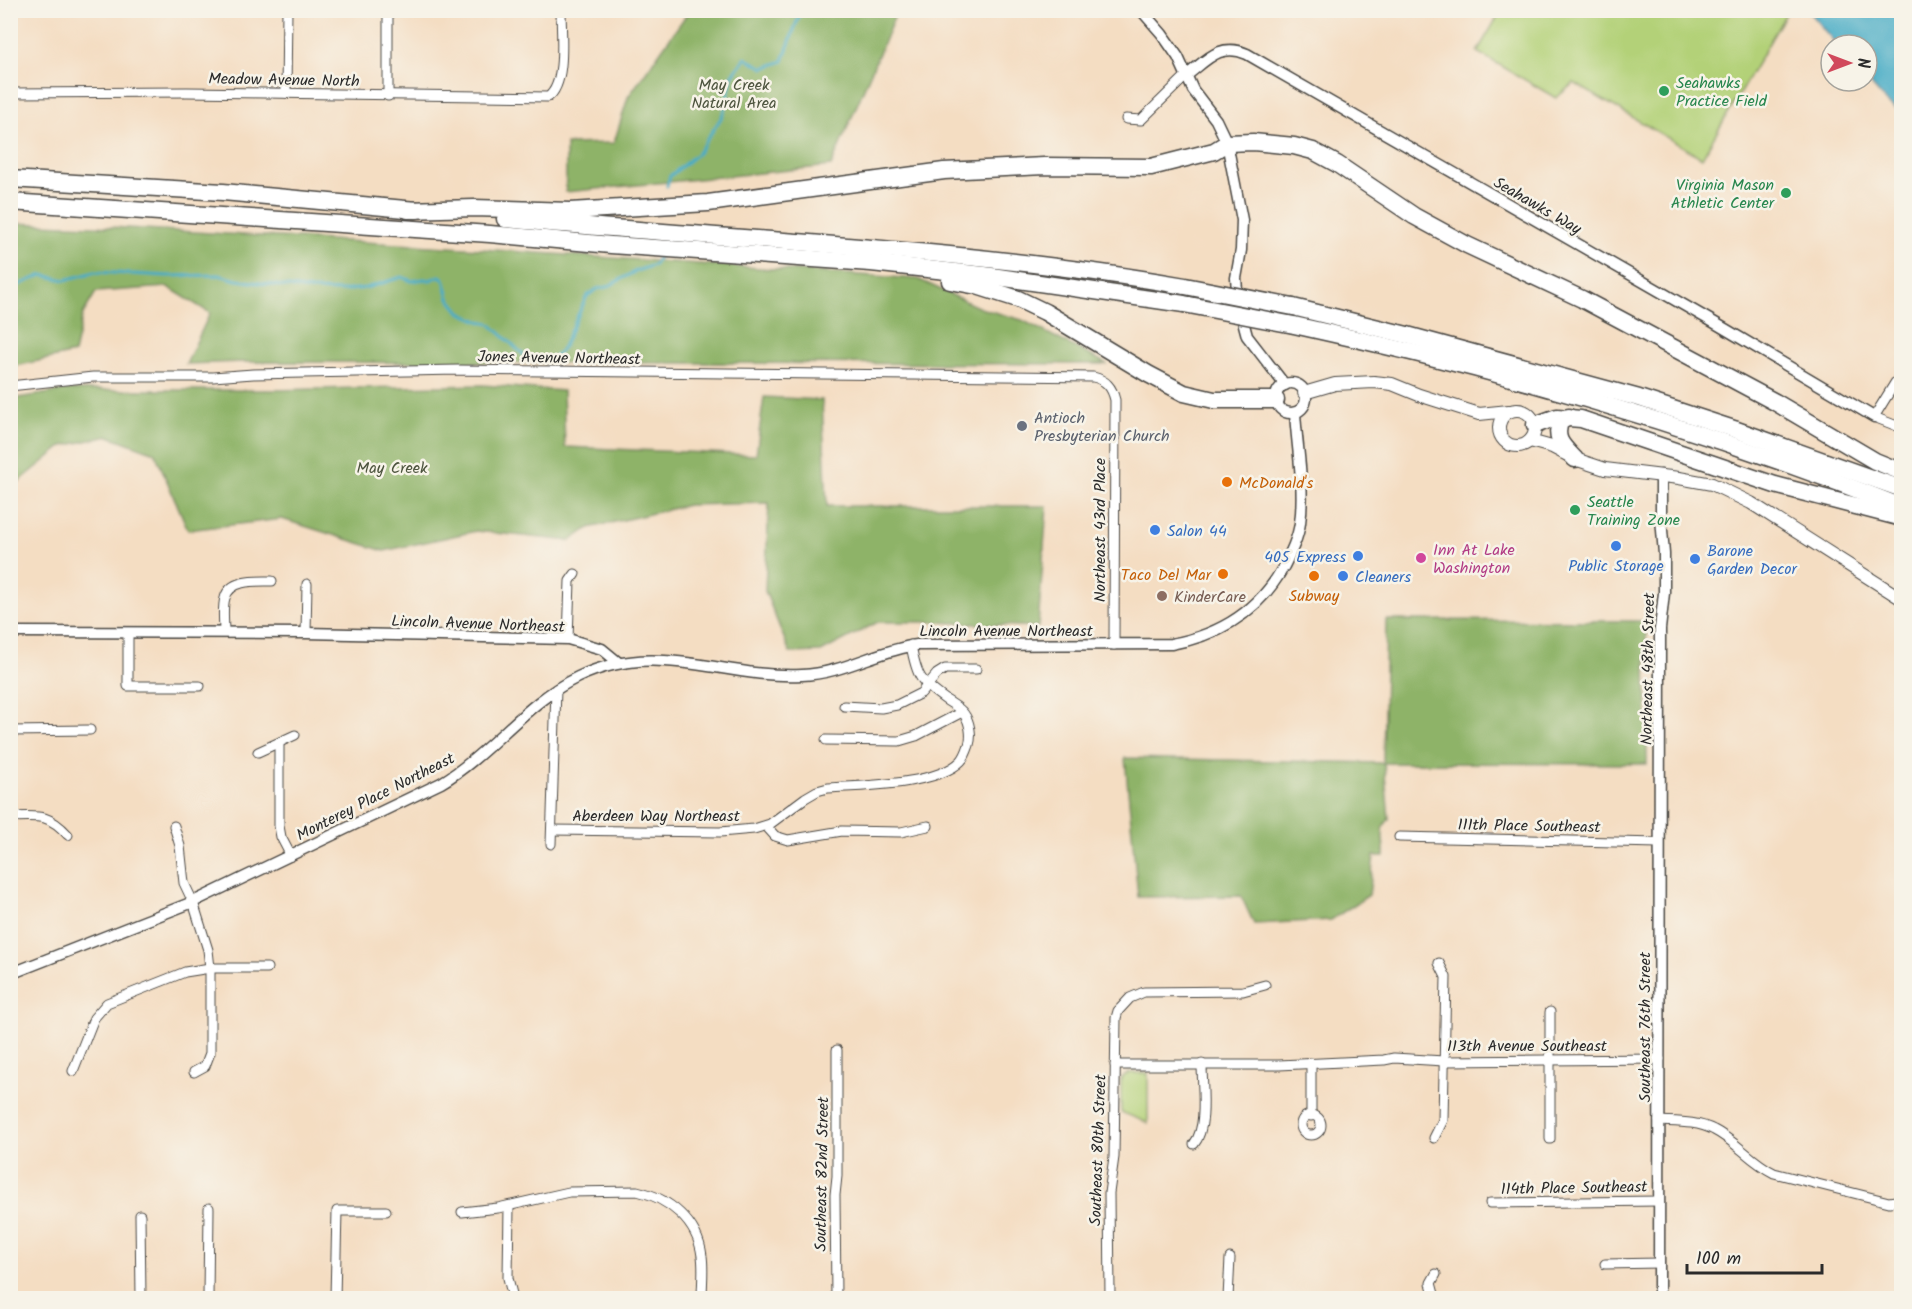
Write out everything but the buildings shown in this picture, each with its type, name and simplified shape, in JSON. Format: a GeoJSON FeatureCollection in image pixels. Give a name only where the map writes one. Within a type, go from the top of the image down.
{"type":"FeatureCollection","features":[{"type":"Feature","properties":{"kind":"highway"},"geometry":{"type":"LineString","coordinates":[[408,210],[621,209],[708,203],[944,171],[1044,166],[1151,167],[1214,151],[1227,143],[1273,144],[1312,151],[1336,164],[1414,216],[1467,245],[1582,299],[1775,402],[1875,461],[1902,472]]}},
{"type":"Feature","properties":{"kind":"highway"},"geometry":{"type":"LineString","coordinates":[[10,179],[224,192],[408,210],[612,237]]}},
{"type":"Feature","properties":{"kind":"highway"},"geometry":{"type":"LineString","coordinates":[[10,202],[490,234],[612,237],[958,254],[1101,272],[1293,307],[1407,334],[1639,399],[1734,429],[1902,489]]}},
{"type":"Feature","properties":{"kind":"highway"},"geometry":{"type":"LineString","coordinates":[[720,244],[977,286],[1018,299],[1064,322],[1148,374],[1184,393],[1214,400],[1276,400]]}},
{"type":"Feature","properties":{"kind":"highway"},"geometry":{"type":"LineString","coordinates":[[795,258],[963,272],[1097,290],[1294,325],[1459,364],[1623,410],[1769,458],[1902,507]]}},
{"type":"Feature","properties":{"kind":"highway"},"geometry":{"type":"LineString","coordinates":[[1534,431],[1557,417],[1581,419],[1775,485],[1902,518]]}},
{"type":"Feature","properties":{"kind":"highway"},"geometry":{"type":"LineString","coordinates":[[1569,417],[1560,422],[1557,432],[1560,442],[1575,459]]}},
{"type":"Feature","properties":{"kind":"main road"},"geometry":{"type":"LineString","coordinates":[[1304,393],[1335,384],[1392,384],[1426,398],[1479,414],[1499,430],[1503,440],[1513,446],[1525,445],[1534,431],[1534,419],[1526,411],[1479,414]]}},
{"type":"Feature","properties":{"kind":"main road"},"geometry":{"type":"LineString","coordinates":[[1499,430],[1501,419],[1509,411]]}},
{"type":"Feature","properties":{"kind":"main road"},"geometry":{"type":"LineString","coordinates":[[1534,431],[1552,447],[1575,459],[1605,469],[1661,475],[1712,484],[1743,498],[1902,599]]}},
{"type":"Feature","properties":{"kind":"street"},"geometry":{"type":"LineString","coordinates":[[286,93],[287,10]]}},
{"type":"Feature","properties":{"kind":"street"},"geometry":{"type":"LineString","coordinates":[[388,10],[388,96]]}},
{"type":"Feature","properties":{"kind":"street","name":"Meadow Avenue North"},"geometry":{"type":"LineString","coordinates":[[10,93],[286,93],[543,98],[554,92],[560,74],[561,10]]}},
{"type":"Feature","properties":{"kind":"street"},"geometry":{"type":"LineString","coordinates":[[1141,10],[1178,57],[1193,90],[1216,120],[1227,143],[1242,220],[1241,250],[1236,278],[1238,302],[1247,336],[1285,385]]}},
{"type":"Feature","properties":{"kind":"street","name":"Seahawks Way"},"geometry":{"type":"LineString","coordinates":[[1187,75],[1215,53],[1232,49],[1247,54],[1874,417]]}},
{"type":"Feature","properties":{"kind":"street"},"geometry":{"type":"LineString","coordinates":[[1126,119],[1141,120],[1187,75]]}},
{"type":"Feature","properties":{"kind":"street","name":"Jones Avenue Northeast"},"geometry":{"type":"LineString","coordinates":[[10,386],[93,377],[213,377],[253,374],[458,370],[1086,377],[1106,382]]}},
{"type":"Feature","properties":{"kind":"street"},"geometry":{"type":"LineString","coordinates":[[1902,379],[1899,378],[1894,383],[1874,417],[1902,429]]}},
{"type":"Feature","properties":{"kind":"street","name":"Northeast 43rd Place"},"geometry":{"type":"LineString","coordinates":[[1106,382],[1115,399],[1114,645]]}},
{"type":"Feature","properties":{"kind":"street"},"geometry":{"type":"LineString","coordinates":[[1285,385],[1298,386],[1304,393],[1303,407],[1294,413],[1285,412],[1277,405],[1278,391],[1285,385]]}},
{"type":"Feature","properties":{"kind":"street","name":"Lincoln Avenue Northeast"},"geometry":{"type":"LineString","coordinates":[[10,632],[306,633],[568,639],[602,649],[619,663],[653,659],[747,671],[802,675],[826,672],[895,648],[911,645],[1171,644],[1202,637],[1234,621],[1264,595],[1291,553],[1300,522],[1300,483],[1294,413]]}},
{"type":"Feature","properties":{"kind":"street","name":"Northeast 48th Street"},"geometry":{"type":"LineString","coordinates":[[1660,755],[1660,629],[1665,554],[1661,518],[1661,475]]}},
{"type":"Feature","properties":{"kind":"street"},"geometry":{"type":"LineString","coordinates":[[568,639],[570,581],[575,574]]}},
{"type":"Feature","properties":{"kind":"street"},"geometry":{"type":"LineString","coordinates":[[224,632],[225,598],[231,590],[245,582],[272,582]]}},
{"type":"Feature","properties":{"kind":"street"},"geometry":{"type":"LineString","coordinates":[[306,633],[307,584]]}},
{"type":"Feature","properties":{"kind":"street"},"geometry":{"type":"LineString","coordinates":[[128,633],[128,686],[200,686]]}},
{"type":"Feature","properties":{"kind":"street"},"geometry":{"type":"LineString","coordinates":[[826,740],[899,741],[916,736],[962,712],[927,686],[920,678],[911,645]]}},
{"type":"Feature","properties":{"kind":"street","name":"Monterey Place Northeast"},"geometry":{"type":"LineString","coordinates":[[10,974],[194,902],[451,777],[556,689],[601,668],[619,663]]}},
{"type":"Feature","properties":{"kind":"street"},"geometry":{"type":"LineString","coordinates":[[843,706],[881,708],[897,705],[913,698],[945,669],[975,669]]}},
{"type":"Feature","properties":{"kind":"street"},"geometry":{"type":"LineString","coordinates":[[551,844],[556,689]]}},
{"type":"Feature","properties":{"kind":"street","name":"Aberdeen Way Northeast"},"geometry":{"type":"LineString","coordinates":[[552,830],[720,832],[766,826],[817,791],[828,788],[903,783],[960,763],[970,740],[970,729],[966,716],[962,712]]}},
{"type":"Feature","properties":{"kind":"street"},"geometry":{"type":"LineString","coordinates":[[10,731],[90,730]]}},
{"type":"Feature","properties":{"kind":"street"},"geometry":{"type":"LineString","coordinates":[[258,752],[295,735]]}},
{"type":"Feature","properties":{"kind":"street"},"geometry":{"type":"LineString","coordinates":[[279,742],[279,826],[281,837],[291,856]]}},
{"type":"Feature","properties":{"kind":"street","name":"Southeast 76th Street"},"geometry":{"type":"LineString","coordinates":[[1659,1299],[1660,755]]}},
{"type":"Feature","properties":{"kind":"street"},"geometry":{"type":"LineString","coordinates":[[10,817],[44,816],[56,822],[68,835]]}},
{"type":"Feature","properties":{"kind":"street"},"geometry":{"type":"LineString","coordinates":[[174,826],[180,846],[182,873],[205,936],[210,968],[210,1053],[205,1066],[195,1072]]}},
{"type":"Feature","properties":{"kind":"street"},"geometry":{"type":"LineString","coordinates":[[766,826],[775,836],[788,840],[834,832],[902,832],[928,826]]}},
{"type":"Feature","properties":{"kind":"street","name":"111th Place Southeast"},"geometry":{"type":"LineString","coordinates":[[1399,837],[1659,843]]}},
{"type":"Feature","properties":{"kind":"street"},"geometry":{"type":"LineString","coordinates":[[1434,1138],[1443,1120],[1446,977],[1439,963]]}},
{"type":"Feature","properties":{"kind":"street"},"geometry":{"type":"LineString","coordinates":[[73,1071],[94,1018],[107,1003],[169,977],[210,968],[267,968]]}},
{"type":"Feature","properties":{"kind":"street","name":"Southeast 80th Street"},"geometry":{"type":"LineString","coordinates":[[1110,1299],[1108,1193],[1114,1157],[1116,1018],[1118,1011],[1137,993],[1244,991],[1264,985]]}},
{"type":"Feature","properties":{"kind":"street"},"geometry":{"type":"LineString","coordinates":[[1550,1012],[1550,1139]]}},
{"type":"Feature","properties":{"kind":"street","name":"Southeast 82nd Street"},"geometry":{"type":"LineString","coordinates":[[836,1299],[837,1050]]}},
{"type":"Feature","properties":{"kind":"street","name":"113th Avenue Southeast"},"geometry":{"type":"LineString","coordinates":[[1202,1064],[1311,1063],[1394,1058],[1444,1061],[1660,1059]]}},
{"type":"Feature","properties":{"kind":"street"},"geometry":{"type":"LineString","coordinates":[[1311,1063],[1311,1116]]}},
{"type":"Feature","properties":{"kind":"street"},"geometry":{"type":"LineString","coordinates":[[1115,1065],[1202,1064],[1202,1122],[1199,1138],[1194,1144]]}},
{"type":"Feature","properties":{"kind":"street"},"geometry":{"type":"LineString","coordinates":[[1659,1121],[1699,1124],[1715,1130],[1759,1166],[1774,1173],[1889,1202],[1899,1201]]}},
{"type":"Feature","properties":{"kind":"street"},"geometry":{"type":"LineString","coordinates":[[462,1212],[484,1211],[569,1192],[637,1191],[664,1201],[679,1213],[692,1229],[702,1257],[702,1299]]}},
{"type":"Feature","properties":{"kind":"street","name":"114th Place Southeast"},"geometry":{"type":"LineString","coordinates":[[1490,1203],[1659,1201]]}},
{"type":"Feature","properties":{"kind":"street"},"geometry":{"type":"LineString","coordinates":[[510,1206],[508,1278],[513,1299]]}},
{"type":"Feature","properties":{"kind":"street"},"geometry":{"type":"LineString","coordinates":[[208,1299],[209,1208]]}},
{"type":"Feature","properties":{"kind":"street"},"geometry":{"type":"LineString","coordinates":[[335,1299],[337,1211],[386,1211]]}},
{"type":"Feature","properties":{"kind":"street"},"geometry":{"type":"LineString","coordinates":[[141,1215],[141,1299]]}},
{"type":"Feature","properties":{"kind":"street"},"geometry":{"type":"LineString","coordinates":[[1228,1299],[1230,1258]]}},
{"type":"Feature","properties":{"kind":"street"},"geometry":{"type":"LineString","coordinates":[[1605,1264],[1659,1263]]}},
{"type":"Feature","properties":{"kind":"street"},"geometry":{"type":"LineString","coordinates":[[1435,1299],[1431,1283],[1436,1274]]}},
{"type":"Feature","properties":{"kind":"green space","name":"May Creek Natural Area"},"geometry":{"type":"Polygon","coordinates":[[[689,11],[897,11],[831,166],[566,192],[566,144],[614,143],[628,97],[689,11]]]}},
{"type":"Feature","properties":{"kind":"green space","name":"Seahawks Practice Field"},"geometry":{"type":"Polygon","coordinates":[[[1501,11],[1787,12],[1702,158],[1574,83],[1556,98],[1477,52],[1501,11]]]}},
{"type":"Feature","properties":{"kind":"green space"},"geometry":{"type":"Polygon","coordinates":[[[11,223],[481,249],[918,279],[980,308],[1022,320],[1107,364],[242,362],[186,364],[210,313],[168,287],[96,292],[83,314],[74,353],[11,367],[11,223]]]}},
{"type":"Feature","properties":{"kind":"green space","name":"May Creek"},"geometry":{"type":"Polygon","coordinates":[[[482,385],[563,391],[565,447],[756,455],[764,397],[822,400],[827,506],[1047,506],[1038,627],[936,622],[878,622],[821,652],[790,653],[765,591],[769,503],[688,505],[589,528],[570,541],[476,531],[384,551],[282,519],[188,530],[155,453],[109,436],[63,446],[11,488],[11,399],[69,390],[275,390],[482,385]]]}},
{"type":"Feature","properties":{"kind":"green space"},"geometry":{"type":"Polygon","coordinates":[[[1386,620],[1646,621],[1647,764],[1384,763],[1389,819],[1383,832],[1384,856],[1374,856],[1369,895],[1331,920],[1254,924],[1241,896],[1138,897],[1125,758],[1383,763],[1386,620]]]}},
{"type":"Feature","properties":{"kind":"green space"},"geometry":{"type":"Polygon","coordinates":[[[1129,1073],[1148,1073],[1148,1123],[1121,1112],[1121,1078],[1129,1073]]]}},
{"type":"Feature","properties":{"kind":"water"},"geometry":{"type":"Polygon","coordinates":[[[1808,11],[1901,11],[1901,112],[1886,102],[1878,93],[1879,33],[1827,33],[1808,11]]]}},
{"type":"Feature","properties":{"kind":"waterway","name":"May Creek"},"geometry":{"type":"LineString","coordinates":[[667,186],[670,176],[698,153],[721,118],[732,76],[745,58],[764,68],[783,61],[801,10]]}},
{"type":"Feature","properties":{"kind":"waterway","name":"May Creek"},"geometry":{"type":"LineString","coordinates":[[10,289],[42,275],[65,280],[95,272],[168,276],[219,275],[237,280],[311,290],[341,291],[366,288],[402,277],[412,281],[430,280],[440,276],[444,279],[449,298],[461,313],[489,323],[527,358],[547,361],[553,359],[562,349],[587,296],[597,289],[607,287],[636,271],[654,265],[660,255]]}},
{"type":"Feature","properties":{"kind":"place","name":"Seahawks Practice Field"},"geometry":{"type":"Point","coordinates":[1664,91]}},
{"type":"Feature","properties":{"kind":"place","name":"Virginia Mason Athletic Center"},"geometry":{"type":"Point","coordinates":[1786,193]}},
{"type":"Feature","properties":{"kind":"place","name":"Antioch Presbyterian Church"},"geometry":{"type":"Point","coordinates":[1022,426]}},
{"type":"Feature","properties":{"kind":"place","name":"McDonald's"},"geometry":{"type":"Point","coordinates":[1227,482]}},
{"type":"Feature","properties":{"kind":"place","name":"Seattle Training Zone"},"geometry":{"type":"Point","coordinates":[1575,510]}},
{"type":"Feature","properties":{"kind":"place","name":"Salon 44"},"geometry":{"type":"Point","coordinates":[1155,530]}},
{"type":"Feature","properties":{"kind":"place","name":"Public Storage"},"geometry":{"type":"Point","coordinates":[1616,546]}},
{"type":"Feature","properties":{"kind":"place","name":"405 Express"},"geometry":{"type":"Point","coordinates":[1358,556]}},
{"type":"Feature","properties":{"kind":"place","name":"Inn At Lake Washington"},"geometry":{"type":"Point","coordinates":[1421,558]}},
{"type":"Feature","properties":{"kind":"place","name":"Barone Garden Decor"},"geometry":{"type":"Point","coordinates":[1695,559]}},
{"type":"Feature","properties":{"kind":"place","name":"Taco Del Mar"},"geometry":{"type":"Point","coordinates":[1223,574]}},
{"type":"Feature","properties":{"kind":"place","name":"Subway"},"geometry":{"type":"Point","coordinates":[1314,576]}},
{"type":"Feature","properties":{"kind":"place","name":"Cleaners"},"geometry":{"type":"Point","coordinates":[1343,576]}},
{"type":"Feature","properties":{"kind":"place","name":"KinderCare"},"geometry":{"type":"Point","coordinates":[1162,596]}}]}
